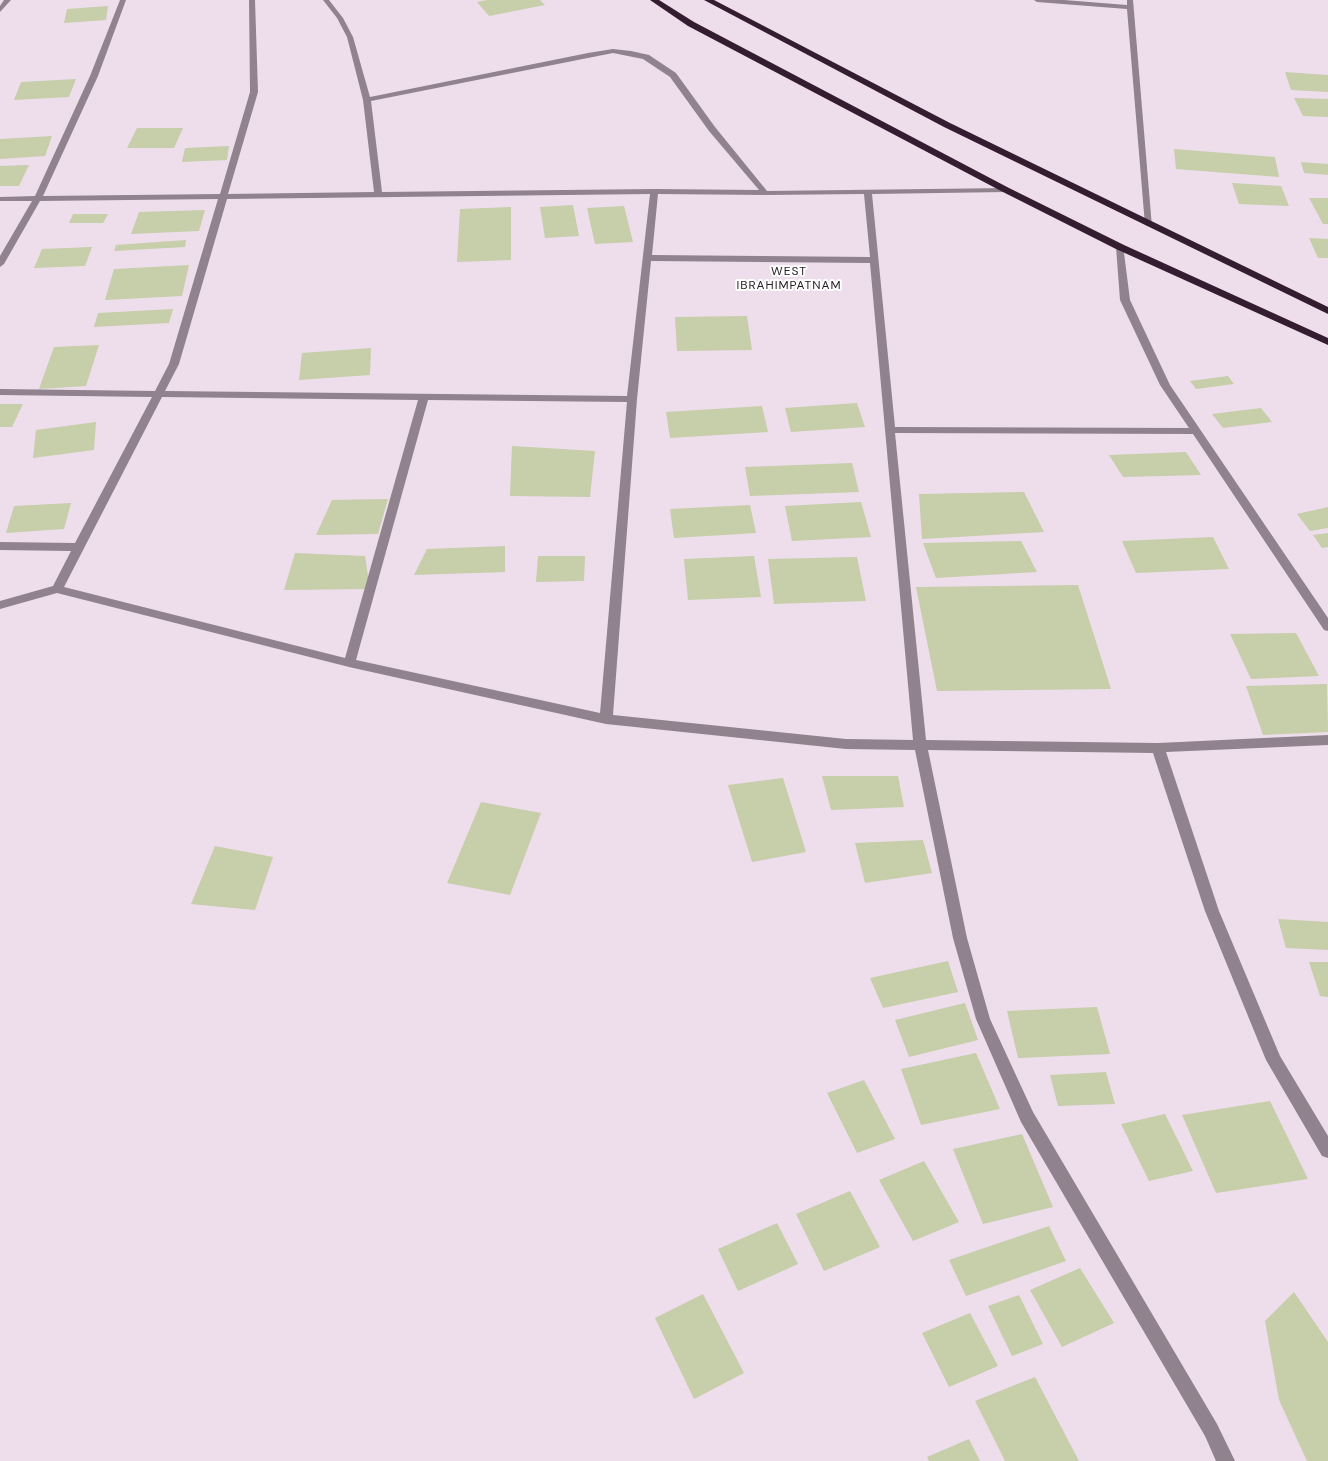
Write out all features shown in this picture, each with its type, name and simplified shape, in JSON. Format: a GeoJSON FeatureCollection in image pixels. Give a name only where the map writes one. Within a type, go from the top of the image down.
{"type":"FeatureCollection","features":[{"type":"Feature","properties":{"kind":"highway"},"geometry":{"type":"LineString","coordinates":[[654,0],[692,24],[1006,190],[1120,247],[1328,342]]}},
{"type":"Feature","properties":{"kind":"highway"},"geometry":{"type":"LineString","coordinates":[[708,0],[946,125],[1328,312]]}},
{"type":"Feature","properties":{"kind":"street"},"geometry":{"type":"LineString","coordinates":[[0,10],[8,0]]}},
{"type":"Feature","properties":{"kind":"street"},"geometry":{"type":"LineString","coordinates":[[0,264],[38,198],[94,76],[124,0]]}},
{"type":"Feature","properties":{"kind":"street"},"geometry":{"type":"LineString","coordinates":[[57,589],[174,364],[254,92],[252,0]]}},
{"type":"Feature","properties":{"kind":"street"},"geometry":{"type":"LineString","coordinates":[[326,0],[340,18],[350,37],[367,100],[378,194]]}},
{"type":"Feature","properties":{"kind":"street"},"geometry":{"type":"LineString","coordinates":[[1037,0],[1130,4],[1148,224]]}},
{"type":"Feature","properties":{"kind":"street"},"geometry":{"type":"LineString","coordinates":[[367,100],[588,55],[613,51],[631,52],[646,56],[673,76],[712,129],[765,194]]}},
{"type":"Feature","properties":{"kind":"street"},"geometry":{"type":"LineString","coordinates":[[0,199],[654,191],[765,194],[1006,190]]}},
{"type":"Feature","properties":{"kind":"street"},"geometry":{"type":"LineString","coordinates":[[606,719],[632,399],[654,191]]}},
{"type":"Feature","properties":{"kind":"street"},"geometry":{"type":"LineString","coordinates":[[868,192],[919,744],[960,938],[983,1020],[1028,1117],[1206,1422],[1226,1461]]}},
{"type":"Feature","properties":{"kind":"street"},"geometry":{"type":"LineString","coordinates":[[1120,247],[1125,300],[1165,385],[1328,627]]}},
{"type":"Feature","properties":{"kind":"street"},"geometry":{"type":"LineString","coordinates":[[646,258],[874,260]]}},
{"type":"Feature","properties":{"kind":"street"},"geometry":{"type":"LineString","coordinates":[[0,392],[632,399]]}},
{"type":"Feature","properties":{"kind":"street"},"geometry":{"type":"LineString","coordinates":[[349,663],[424,396]]}},
{"type":"Feature","properties":{"kind":"street"},"geometry":{"type":"LineString","coordinates":[[890,430],[1196,431]]}},
{"type":"Feature","properties":{"kind":"street"},"geometry":{"type":"LineString","coordinates":[[0,546],[80,547]]}},
{"type":"Feature","properties":{"kind":"street"},"geometry":{"type":"LineString","coordinates":[[0,605],[57,589],[349,663],[606,719],[846,744],[1158,748],[1328,740]]}},
{"type":"Feature","properties":{"kind":"street"},"geometry":{"type":"LineString","coordinates":[[1158,748],[1212,912],[1274,1060],[1328,1151]]}},
{"type":"Feature","properties":{"kind":"building"},"geometry":{"type":"Polygon","coordinates":[[[487,0],[540,0],[545,5],[489,16],[477,2],[487,0]]]}},
{"type":"Feature","properties":{"kind":"building"},"geometry":{"type":"Polygon","coordinates":[[[108,6],[106,20],[64,23],[67,9],[108,6]]]}},
{"type":"Feature","properties":{"kind":"building"},"geometry":{"type":"Polygon","coordinates":[[[1285,72],[1328,75],[1328,92],[1291,90],[1285,72]]]}},
{"type":"Feature","properties":{"kind":"building"},"geometry":{"type":"Polygon","coordinates":[[[76,79],[69,97],[14,100],[21,82],[76,79]]]}},
{"type":"Feature","properties":{"kind":"building"},"geometry":{"type":"Polygon","coordinates":[[[1294,98],[1328,99],[1328,117],[1303,116],[1294,98]]]}},
{"type":"Feature","properties":{"kind":"building"},"geometry":{"type":"Polygon","coordinates":[[[137,128],[183,128],[174,148],[127,148],[137,128]]]}},
{"type":"Feature","properties":{"kind":"building"},"geometry":{"type":"Polygon","coordinates":[[[52,136],[45,156],[0,159],[0,139],[52,136]]]}},
{"type":"Feature","properties":{"kind":"building"},"geometry":{"type":"Polygon","coordinates":[[[229,146],[227,160],[182,162],[185,148],[229,146]]]}},
{"type":"Feature","properties":{"kind":"building"},"geometry":{"type":"Polygon","coordinates":[[[1174,149],[1275,157],[1279,177],[1176,169],[1174,149]]]}},
{"type":"Feature","properties":{"kind":"building"},"geometry":{"type":"Polygon","coordinates":[[[1301,162],[1328,164],[1328,175],[1304,173],[1301,162]]]}},
{"type":"Feature","properties":{"kind":"building"},"geometry":{"type":"Polygon","coordinates":[[[29,165],[19,186],[0,186],[0,166],[29,165]]]}},
{"type":"Feature","properties":{"kind":"building"},"geometry":{"type":"Polygon","coordinates":[[[1232,183],[1281,186],[1289,206],[1239,204],[1232,183]]]}},
{"type":"Feature","properties":{"kind":"building"},"geometry":{"type":"Polygon","coordinates":[[[1309,198],[1328,198],[1328,224],[1323,224],[1309,198]]]}},
{"type":"Feature","properties":{"kind":"building"},"geometry":{"type":"Polygon","coordinates":[[[573,205],[579,236],[545,238],[540,207],[573,205]]]}},
{"type":"Feature","properties":{"kind":"building"},"geometry":{"type":"Polygon","coordinates":[[[624,206],[633,242],[595,244],[587,208],[624,206]]]}},
{"type":"Feature","properties":{"kind":"building"},"geometry":{"type":"Polygon","coordinates":[[[511,207],[511,260],[457,262],[460,209],[511,207]]]}},
{"type":"Feature","properties":{"kind":"building"},"geometry":{"type":"Polygon","coordinates":[[[205,210],[199,231],[131,234],[139,212],[205,210]]]}},
{"type":"Feature","properties":{"kind":"building"},"geometry":{"type":"Polygon","coordinates":[[[73,214],[108,214],[103,223],[69,223],[73,214]]]}},
{"type":"Feature","properties":{"kind":"building"},"geometry":{"type":"Polygon","coordinates":[[[1309,238],[1328,239],[1328,258],[1318,258],[1309,238]]]}},
{"type":"Feature","properties":{"kind":"building"},"geometry":{"type":"Polygon","coordinates":[[[186,240],[185,247],[114,251],[116,245],[186,240]]]}},
{"type":"Feature","properties":{"kind":"building"},"geometry":{"type":"Polygon","coordinates":[[[92,247],[85,266],[34,268],[42,249],[92,247]]]}},
{"type":"Feature","properties":{"kind":"building"},"geometry":{"type":"Polygon","coordinates":[[[189,265],[182,296],[105,300],[114,269],[189,265]]]}},
{"type":"Feature","properties":{"kind":"building"},"geometry":{"type":"Polygon","coordinates":[[[173,309],[169,323],[94,327],[98,313],[173,309]]]}},
{"type":"Feature","properties":{"kind":"building"},"geometry":{"type":"Polygon","coordinates":[[[747,316],[752,350],[677,351],[675,317],[747,316]]]}},
{"type":"Feature","properties":{"kind":"building"},"geometry":{"type":"Polygon","coordinates":[[[99,345],[86,386],[39,389],[54,347],[99,345]]]}},
{"type":"Feature","properties":{"kind":"building"},"geometry":{"type":"Polygon","coordinates":[[[371,348],[370,375],[299,380],[302,353],[371,348]]]}},
{"type":"Feature","properties":{"kind":"building"},"geometry":{"type":"Polygon","coordinates":[[[1228,376],[1234,384],[1196,389],[1190,381],[1228,376]]]}},
{"type":"Feature","properties":{"kind":"building"},"geometry":{"type":"Polygon","coordinates":[[[857,403],[865,427],[791,432],[785,408],[857,403]]]}},
{"type":"Feature","properties":{"kind":"building"},"geometry":{"type":"Polygon","coordinates":[[[0,404],[23,404],[12,427],[0,427],[0,404]]]}},
{"type":"Feature","properties":{"kind":"building"},"geometry":{"type":"Polygon","coordinates":[[[762,406],[768,432],[670,438],[666,412],[762,406]]]}},
{"type":"Feature","properties":{"kind":"building"},"geometry":{"type":"Polygon","coordinates":[[[1261,408],[1272,422],[1223,428],[1212,414],[1261,408]]]}},
{"type":"Feature","properties":{"kind":"building"},"geometry":{"type":"Polygon","coordinates":[[[96,422],[94,450],[33,458],[36,430],[96,422]]]}},
{"type":"Feature","properties":{"kind":"building"},"geometry":{"type":"Polygon","coordinates":[[[512,446],[595,451],[590,497],[510,496],[512,446]]]}},
{"type":"Feature","properties":{"kind":"building"},"geometry":{"type":"Polygon","coordinates":[[[1186,452],[1201,475],[1123,477],[1109,455],[1186,452]]]}},
{"type":"Feature","properties":{"kind":"building"},"geometry":{"type":"Polygon","coordinates":[[[852,463],[859,492],[750,496],[745,467],[852,463]]]}},
{"type":"Feature","properties":{"kind":"building"},"geometry":{"type":"Polygon","coordinates":[[[1024,492],[1044,532],[922,539],[919,494],[1024,492]]]}},
{"type":"Feature","properties":{"kind":"building"},"geometry":{"type":"Polygon","coordinates":[[[388,499],[378,534],[316,535],[332,500],[388,499]]]}},
{"type":"Feature","properties":{"kind":"building"},"geometry":{"type":"Polygon","coordinates":[[[861,502],[871,537],[792,541],[785,506],[861,502]]]}},
{"type":"Feature","properties":{"kind":"building"},"geometry":{"type":"Polygon","coordinates":[[[71,503],[64,529],[6,533],[14,506],[71,503]]]}},
{"type":"Feature","properties":{"kind":"building"},"geometry":{"type":"Polygon","coordinates":[[[750,505],[756,533],[674,538],[670,509],[750,505]]]}},
{"type":"Feature","properties":{"kind":"building"},"geometry":{"type":"Polygon","coordinates":[[[1328,507],[1328,528],[1310,531],[1297,514],[1328,507]]]}},
{"type":"Feature","properties":{"kind":"building"},"geometry":{"type":"Polygon","coordinates":[[[1328,533],[1328,547],[1322,548],[1313,535],[1328,533]]]}},
{"type":"Feature","properties":{"kind":"building"},"geometry":{"type":"Polygon","coordinates":[[[1213,537],[1229,569],[1136,573],[1122,541],[1213,537]]]}},
{"type":"Feature","properties":{"kind":"building"},"geometry":{"type":"Polygon","coordinates":[[[1021,541],[1037,572],[936,578],[923,543],[1021,541]]]}},
{"type":"Feature","properties":{"kind":"building"},"geometry":{"type":"Polygon","coordinates":[[[505,546],[505,572],[414,575],[427,549],[505,546]]]}},
{"type":"Feature","properties":{"kind":"building"},"geometry":{"type":"Polygon","coordinates":[[[295,553],[365,556],[370,589],[284,590],[295,553]]]}},
{"type":"Feature","properties":{"kind":"building"},"geometry":{"type":"Polygon","coordinates":[[[538,556],[585,556],[584,581],[536,582],[538,556]]]}},
{"type":"Feature","properties":{"kind":"building"},"geometry":{"type":"Polygon","coordinates":[[[754,556],[761,597],[688,600],[684,559],[754,556]]]}},
{"type":"Feature","properties":{"kind":"building"},"geometry":{"type":"Polygon","coordinates":[[[857,557],[866,601],[774,604],[768,559],[857,557]]]}},
{"type":"Feature","properties":{"kind":"building"},"geometry":{"type":"Polygon","coordinates":[[[1078,585],[1111,689],[937,691],[916,587],[1078,585]]]}},
{"type":"Feature","properties":{"kind":"building"},"geometry":{"type":"Polygon","coordinates":[[[1296,633],[1319,676],[1251,679],[1230,634],[1296,633]]]}},
{"type":"Feature","properties":{"kind":"building"},"geometry":{"type":"Polygon","coordinates":[[[1327,684],[1328,732],[1263,735],[1246,686],[1327,684]]]}},
{"type":"Feature","properties":{"kind":"building"},"geometry":{"type":"Polygon","coordinates":[[[822,776],[898,776],[904,807],[831,810],[822,776]]]}},
{"type":"Feature","properties":{"kind":"building"},"geometry":{"type":"Polygon","coordinates":[[[783,778],[806,852],[752,862],[728,785],[783,778]]]}},
{"type":"Feature","properties":{"kind":"building"},"geometry":{"type":"Polygon","coordinates":[[[481,802],[541,813],[510,895],[447,883],[481,802]]]}},
{"type":"Feature","properties":{"kind":"building"},"geometry":{"type":"Polygon","coordinates":[[[923,840],[932,873],[865,883],[855,843],[923,840]]]}},
{"type":"Feature","properties":{"kind":"building"},"geometry":{"type":"Polygon","coordinates":[[[215,846],[273,857],[255,910],[191,904],[215,846]]]}},
{"type":"Feature","properties":{"kind":"building"},"geometry":{"type":"Polygon","coordinates":[[[1278,919],[1328,922],[1328,950],[1286,948],[1278,919]]]}},
{"type":"Feature","properties":{"kind":"building"},"geometry":{"type":"Polygon","coordinates":[[[948,961],[958,992],[883,1008],[870,978],[948,961]]]}},
{"type":"Feature","properties":{"kind":"building"},"geometry":{"type":"Polygon","coordinates":[[[1309,962],[1328,962],[1328,997],[1320,996],[1309,962]]]}},
{"type":"Feature","properties":{"kind":"building"},"geometry":{"type":"Polygon","coordinates":[[[965,1003],[978,1040],[909,1057],[895,1020],[965,1003]]]}},
{"type":"Feature","properties":{"kind":"building"},"geometry":{"type":"Polygon","coordinates":[[[1097,1007],[1110,1054],[1018,1058],[1007,1011],[1097,1007]]]}},
{"type":"Feature","properties":{"kind":"building"},"geometry":{"type":"Polygon","coordinates":[[[976,1053],[1000,1109],[921,1125],[901,1069],[976,1053]]]}},
{"type":"Feature","properties":{"kind":"building"},"geometry":{"type":"Polygon","coordinates":[[[1106,1072],[1115,1104],[1058,1106],[1050,1075],[1106,1072]]]}},
{"type":"Feature","properties":{"kind":"building"},"geometry":{"type":"Polygon","coordinates":[[[864,1080],[895,1139],[857,1153],[827,1093],[864,1080]]]}},
{"type":"Feature","properties":{"kind":"building"},"geometry":{"type":"Polygon","coordinates":[[[1270,1101],[1308,1179],[1216,1193],[1182,1115],[1270,1101]]]}},
{"type":"Feature","properties":{"kind":"building"},"geometry":{"type":"Polygon","coordinates":[[[1165,1114],[1193,1171],[1149,1181],[1121,1124],[1165,1114]]]}},
{"type":"Feature","properties":{"kind":"building"},"geometry":{"type":"Polygon","coordinates":[[[1022,1134],[1053,1207],[983,1224],[953,1149],[1022,1134]]]}},
{"type":"Feature","properties":{"kind":"building"},"geometry":{"type":"Polygon","coordinates":[[[924,1161],[959,1222],[913,1241],[879,1180],[924,1161]]]}},
{"type":"Feature","properties":{"kind":"building"},"geometry":{"type":"Polygon","coordinates":[[[850,1191],[880,1247],[824,1271],[796,1214],[850,1191]]]}},
{"type":"Feature","properties":{"kind":"building"},"geometry":{"type":"Polygon","coordinates":[[[777,1223],[798,1264],[738,1291],[718,1249],[777,1223]]]}},
{"type":"Feature","properties":{"kind":"building"},"geometry":{"type":"Polygon","coordinates":[[[1049,1226],[1066,1261],[966,1296],[949,1260],[1049,1226]]]}},
{"type":"Feature","properties":{"kind":"building"},"geometry":{"type":"Polygon","coordinates":[[[1080,1268],[1114,1323],[1062,1347],[1030,1290],[1080,1268]]]}},
{"type":"Feature","properties":{"kind":"building"},"geometry":{"type":"Polygon","coordinates":[[[1294,1292],[1328,1342],[1328,1461],[1307,1461],[1279,1400],[1265,1321],[1294,1292]]]}},
{"type":"Feature","properties":{"kind":"building"},"geometry":{"type":"Polygon","coordinates":[[[703,1294],[744,1373],[694,1399],[655,1318],[703,1294]]]}},
{"type":"Feature","properties":{"kind":"building"},"geometry":{"type":"Polygon","coordinates":[[[1019,1295],[1043,1344],[1012,1356],[988,1306],[1019,1295]]]}},
{"type":"Feature","properties":{"kind":"building"},"geometry":{"type":"Polygon","coordinates":[[[970,1313],[998,1366],[949,1387],[922,1333],[970,1313]]]}},
{"type":"Feature","properties":{"kind":"building"},"geometry":{"type":"Polygon","coordinates":[[[1035,1377],[1079,1461],[1005,1461],[975,1401],[1035,1377]]]}},
{"type":"Feature","properties":{"kind":"building"},"geometry":{"type":"Polygon","coordinates":[[[969,1439],[980,1461],[929,1461],[927,1457],[969,1439]]]}},
{"type":"Feature","properties":{"kind":"district","name":"WEST IBRAHIMPATNAM"},"geometry":{"type":"Point","coordinates":[789,279]}}]}
